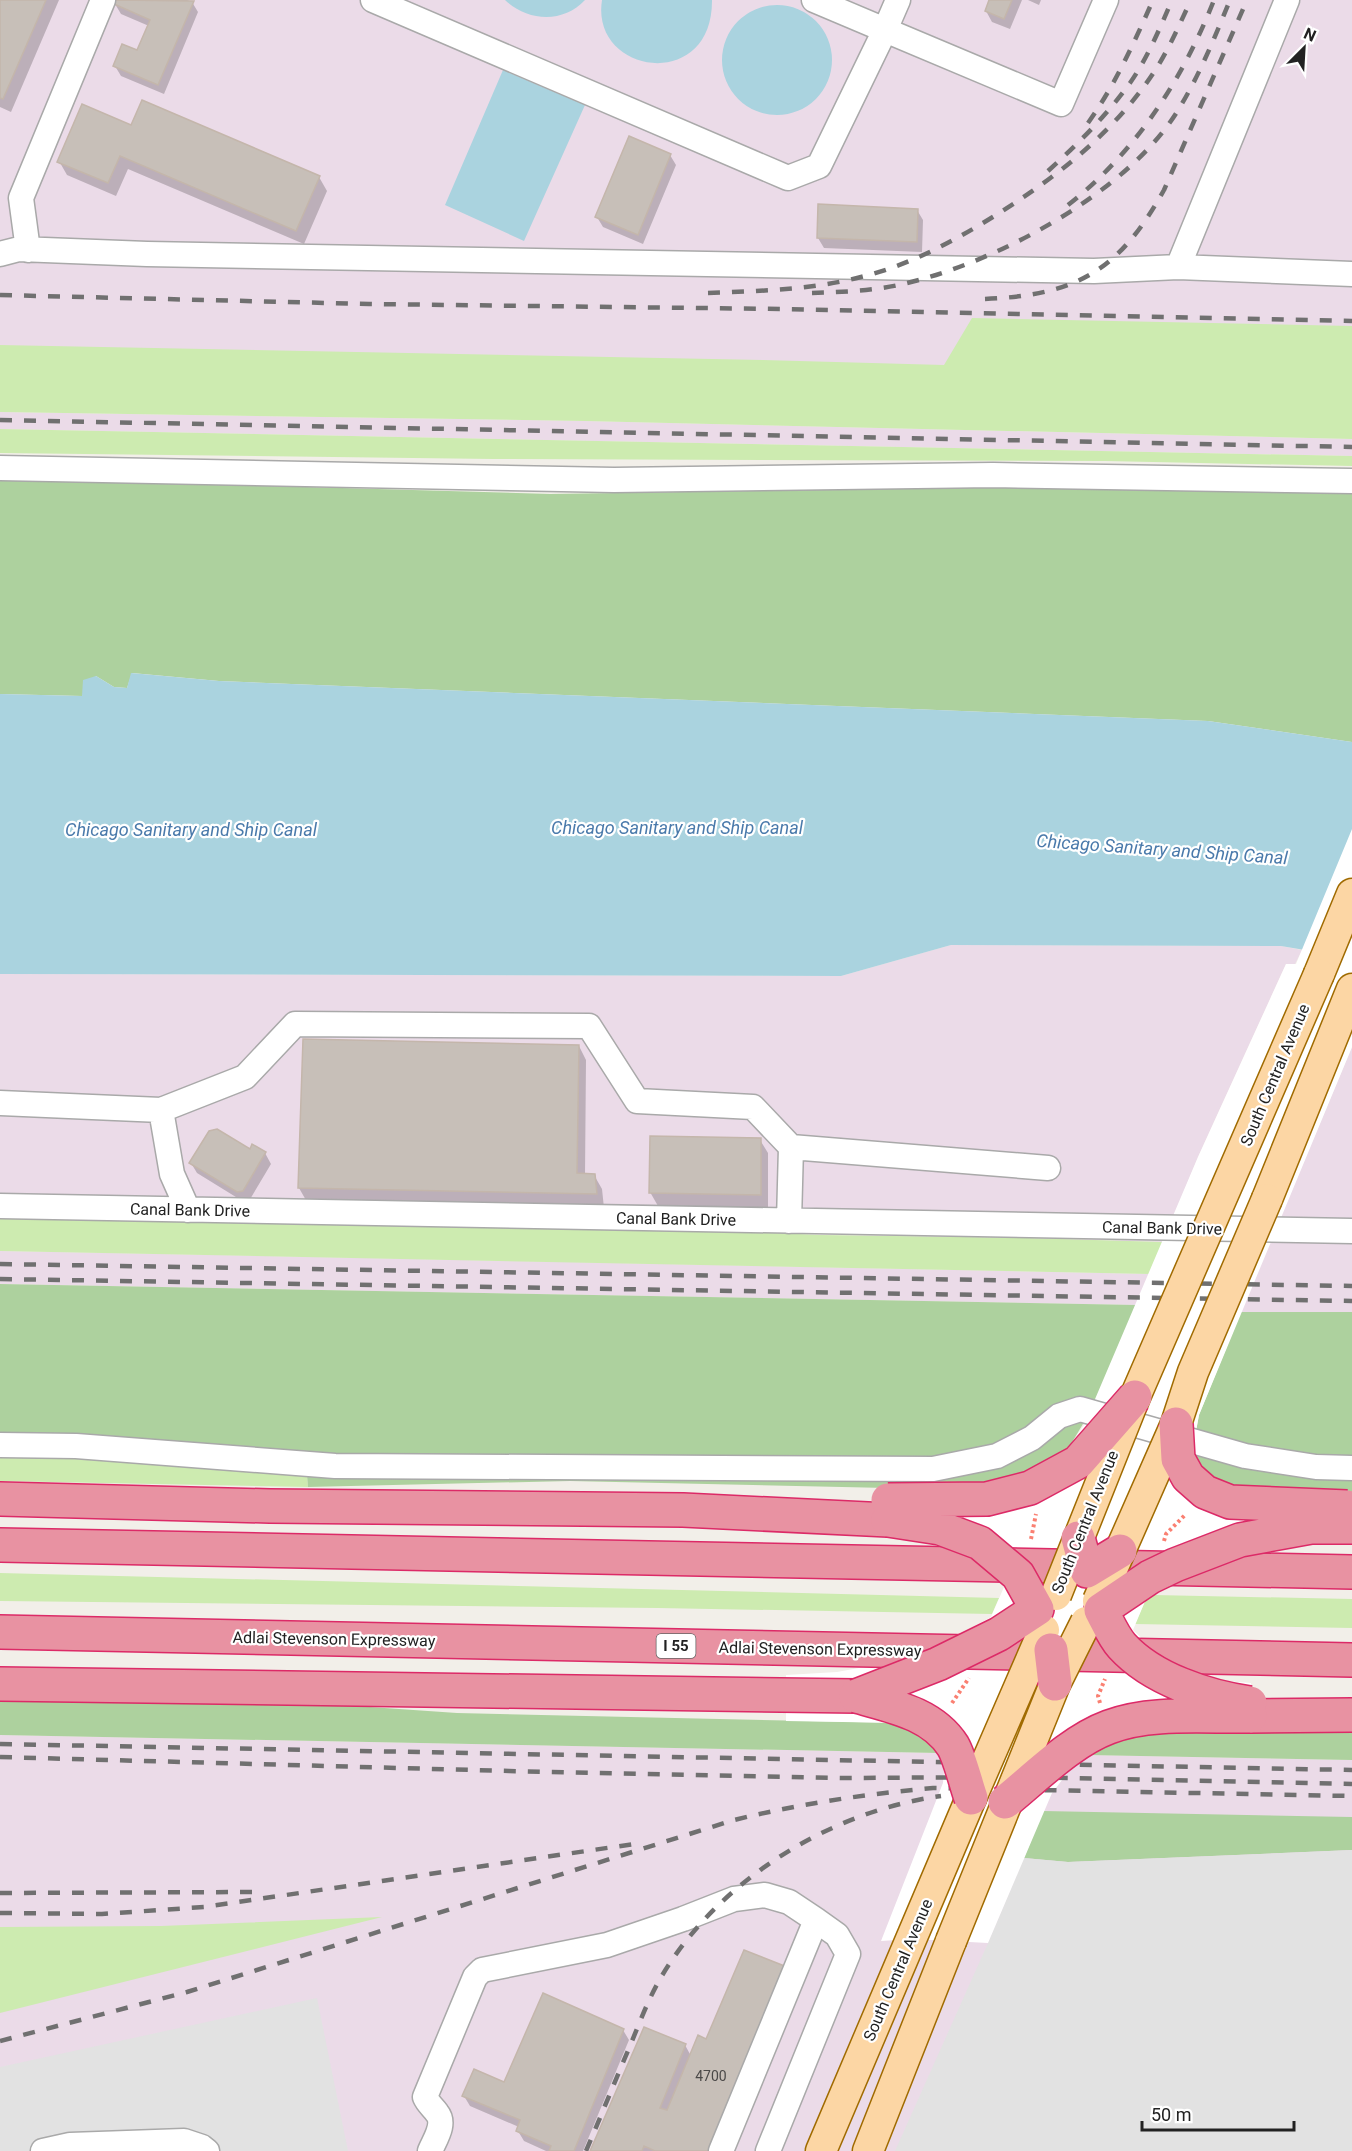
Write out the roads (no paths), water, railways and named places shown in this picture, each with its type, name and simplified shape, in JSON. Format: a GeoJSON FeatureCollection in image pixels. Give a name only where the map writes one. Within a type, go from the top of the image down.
{"type":"FeatureCollection","features":[{"type":"Feature","properties":{"kind":"highway"},"geometry":{"type":"LineString","coordinates":[[0,1499],[270,1506],[888,1510],[987,1499],[1030,1488],[1078,1462],[1136,1397]]}},
{"type":"Feature","properties":{"kind":"highway"},"geometry":{"type":"LineString","coordinates":[[1176,1424],[1178,1459],[1188,1478],[1205,1492],[1230,1502],[1352,1508]]}},
{"type":"Feature","properties":{"kind":"highway"},"geometry":{"type":"LineString","coordinates":[[888,1510],[980,1542],[1018,1575],[1047,1621]]}},
{"type":"Feature","properties":{"kind":"highway"},"geometry":{"type":"LineString","coordinates":[[856,1696],[938,1664],[999,1634],[1095,1611],[1150,1577],[1240,1540],[1311,1527],[1352,1527]]}},
{"type":"Feature","properties":{"kind":"highway"},"geometry":{"type":"LineString","coordinates":[[1077,1538],[1087,1571],[1095,1611],[1121,1645],[1144,1665],[1185,1687],[1229,1700],[1250,1710]]}},
{"type":"Feature","properties":{"kind":"highway"},"geometry":{"type":"LineString","coordinates":[[0,1545],[1352,1572]]}},
{"type":"Feature","properties":{"kind":"highway"},"geometry":{"type":"LineString","coordinates":[[1041,1678],[1047,1621],[1087,1571],[1120,1551]]}},
{"type":"Feature","properties":{"kind":"highway","name":"Adlai Stevenson Expressway"},"geometry":{"type":"LineString","coordinates":[[0,1632],[1352,1660]]}},
{"type":"Feature","properties":{"kind":"highway"},"geometry":{"type":"LineString","coordinates":[[0,1684],[786,1697],[856,1696],[921,1716],[938,1727],[954,1747],[971,1798]]}},
{"type":"Feature","properties":{"kind":"highway"},"geometry":{"type":"LineString","coordinates":[[1005,1802],[1070,1749],[1108,1727],[1145,1718],[1250,1710],[1352,1714]]}},
{"type":"Feature","properties":{"kind":"main road","name":"South Central Avenue"},"geometry":{"type":"LineString","coordinates":[[1047,1621],[1077,1538],[1136,1397],[1352,894]]}},
{"type":"Feature","properties":{"kind":"main road","name":"South Central Avenue"},"geometry":{"type":"LineString","coordinates":[[821,2151],[971,1798],[1041,1678],[1095,1611],[1176,1424],[1193,1372],[1267,1199],[1352,989]]}},
{"type":"Feature","properties":{"kind":"main road","name":"South Central Avenue"},"geometry":{"type":"LineString","coordinates":[[868,2151],[1005,1802],[1041,1678]]}},
{"type":"Feature","properties":{"kind":"lane"},"geometry":{"type":"LineString","coordinates":[[28,250],[21,198],[103,0]]}},
{"type":"Feature","properties":{"kind":"lane"},"geometry":{"type":"LineString","coordinates":[[373,0],[788,178],[819,166],[885,30],[897,0]]}},
{"type":"Feature","properties":{"kind":"lane"},"geometry":{"type":"LineString","coordinates":[[814,0],[1061,104],[1106,0]]}},
{"type":"Feature","properties":{"kind":"lane"},"geometry":{"type":"LineString","coordinates":[[1178,267],[1287,0]]}},
{"type":"Feature","properties":{"kind":"lane"},"geometry":{"type":"LineString","coordinates":[[0,254],[19,249],[1094,271],[1178,267],[1352,274]]}},
{"type":"Feature","properties":{"kind":"lane"},"geometry":{"type":"LineString","coordinates":[[0,468],[614,480],[993,475],[1352,481]]}},
{"type":"Feature","properties":{"kind":"lane"},"geometry":{"type":"LineString","coordinates":[[0,1103],[161,1110],[245,1077],[295,1024],[589,1026],[637,1101],[753,1107],[791,1147],[1048,1168]]}},
{"type":"Feature","properties":{"kind":"lane"},"geometry":{"type":"LineString","coordinates":[[161,1110],[172,1174],[188,1210]]}},
{"type":"Feature","properties":{"kind":"lane"},"geometry":{"type":"LineString","coordinates":[[789,1221],[791,1147]]}},
{"type":"Feature","properties":{"kind":"lane","name":"Canal Bank Drive"},"geometry":{"type":"LineString","coordinates":[[0,1206],[1352,1231]]}},
{"type":"Feature","properties":{"kind":"lane"},"geometry":{"type":"LineString","coordinates":[[0,1445],[76,1446],[335,1466],[933,1469],[997,1456],[1032,1438],[1059,1416],[1080,1409],[1245,1456],[1316,1467],[1352,1468]]}},
{"type":"Feature","properties":{"kind":"lane"},"geometry":{"type":"LineString","coordinates":[[430,2151],[442,2124],[441,2118],[428,2104],[425,2097],[475,1977],[482,1970],[607,1945],[734,1899],[765,1895],[789,1902],[816,1920],[837,1935],[848,1954],[768,2151]]}},
{"type":"Feature","properties":{"kind":"lane"},"geometry":{"type":"LineString","coordinates":[[721,2151],[816,1920]]}},
{"type":"Feature","properties":{"kind":"lane"},"geometry":{"type":"LineString","coordinates":[[42,2151],[70,2145],[184,2141],[207,2151]]}},
{"type":"Feature","properties":{"kind":"water"},"geometry":{"type":"Polygon","coordinates":[[[505,0],[585,0],[566,13],[545,17],[524,12],[505,0]]]}},
{"type":"Feature","properties":{"kind":"water"},"geometry":{"type":"Polygon","coordinates":[[[602,0],[712,0],[707,30],[694,50],[674,61],[653,63],[632,57],[614,45],[603,25],[602,0]]]}},
{"type":"Feature","properties":{"kind":"water"},"geometry":{"type":"Polygon","coordinates":[[[777,5],[798,9],[816,21],[828,39],[832,60],[828,81],[816,99],[798,111],[777,115],[756,111],[738,99],[726,81],[722,60],[726,39],[738,21],[756,9],[777,5]]]}},
{"type":"Feature","properties":{"kind":"water"},"geometry":{"type":"Polygon","coordinates":[[[503,70],[585,105],[524,241],[445,205],[503,70]]]}},
{"type":"Feature","properties":{"kind":"water","name":"Chicago Sanitary and Ship Canal"},"geometry":{"type":"Polygon","coordinates":[[[131,673],[219,681],[1208,721],[1352,742],[1352,958],[1281,946],[951,945],[841,976],[0,974],[0,694],[82,696],[83,680],[96,676],[114,687],[127,688],[131,673]]]}},
{"type":"Feature","properties":{"kind":"railway"},"geometry":{"type":"LineString","coordinates":[[1088,123],[1115,79],[1153,0]]}},
{"type":"Feature","properties":{"kind":"railway"},"geometry":{"type":"LineString","coordinates":[[1048,171],[1092,129],[1130,83],[1148,53],[1172,0]]}},
{"type":"Feature","properties":{"kind":"railway"},"geometry":{"type":"LineString","coordinates":[[708,293],[804,287],[861,277],[914,259],[980,225],[1063,168],[1084,151],[1123,112],[1161,61],[1191,0]]}},
{"type":"Feature","properties":{"kind":"railway"},"geometry":{"type":"LineString","coordinates":[[1068,205],[1115,162],[1154,113],[1188,58],[1214,0]]}},
{"type":"Feature","properties":{"kind":"railway"},"geometry":{"type":"LineString","coordinates":[[812,293],[880,288],[939,274],[1016,242],[1054,222],[1090,198],[1124,172],[1152,144],[1175,115],[1212,44],[1230,0]]}},
{"type":"Feature","properties":{"kind":"railway"},"geometry":{"type":"LineString","coordinates":[[985,299],[1045,292],[1070,284],[1092,273],[1112,259],[1130,241],[1164,190],[1247,0]]}},
{"type":"Feature","properties":{"kind":"railway"},"geometry":{"type":"LineString","coordinates":[[0,295],[369,304],[782,309],[1352,321]]}},
{"type":"Feature","properties":{"kind":"railway"},"geometry":{"type":"LineString","coordinates":[[0,420],[1352,447]]}},
{"type":"Feature","properties":{"kind":"railway"},"geometry":{"type":"LineString","coordinates":[[0,1264],[1352,1286]]}},
{"type":"Feature","properties":{"kind":"railway"},"geometry":{"type":"LineString","coordinates":[[0,1279],[1352,1301]]}},
{"type":"Feature","properties":{"kind":"railway"},"geometry":{"type":"LineString","coordinates":[[0,1744],[1352,1770]]}},
{"type":"Feature","properties":{"kind":"railway"},"geometry":{"type":"LineString","coordinates":[[0,1757],[843,1778],[1023,1777],[1352,1784]]}},
{"type":"Feature","properties":{"kind":"railway"},"geometry":{"type":"LineString","coordinates":[[0,2041],[187,1992],[734,1820],[808,1804],[933,1788],[1352,1796]]}},
{"type":"Feature","properties":{"kind":"railway"},"geometry":{"type":"LineString","coordinates":[[586,2151],[660,1979],[684,1944],[712,1911],[780,1856],[818,1835],[858,1817],[899,1804],[941,1796]]}},
{"type":"Feature","properties":{"kind":"railway"},"geometry":{"type":"LineString","coordinates":[[0,1913],[102,1914],[204,1907],[634,1844]]}},
{"type":"Feature","properties":{"kind":"railway"},"geometry":{"type":"LineString","coordinates":[[0,1893],[252,1892]]}}]}
